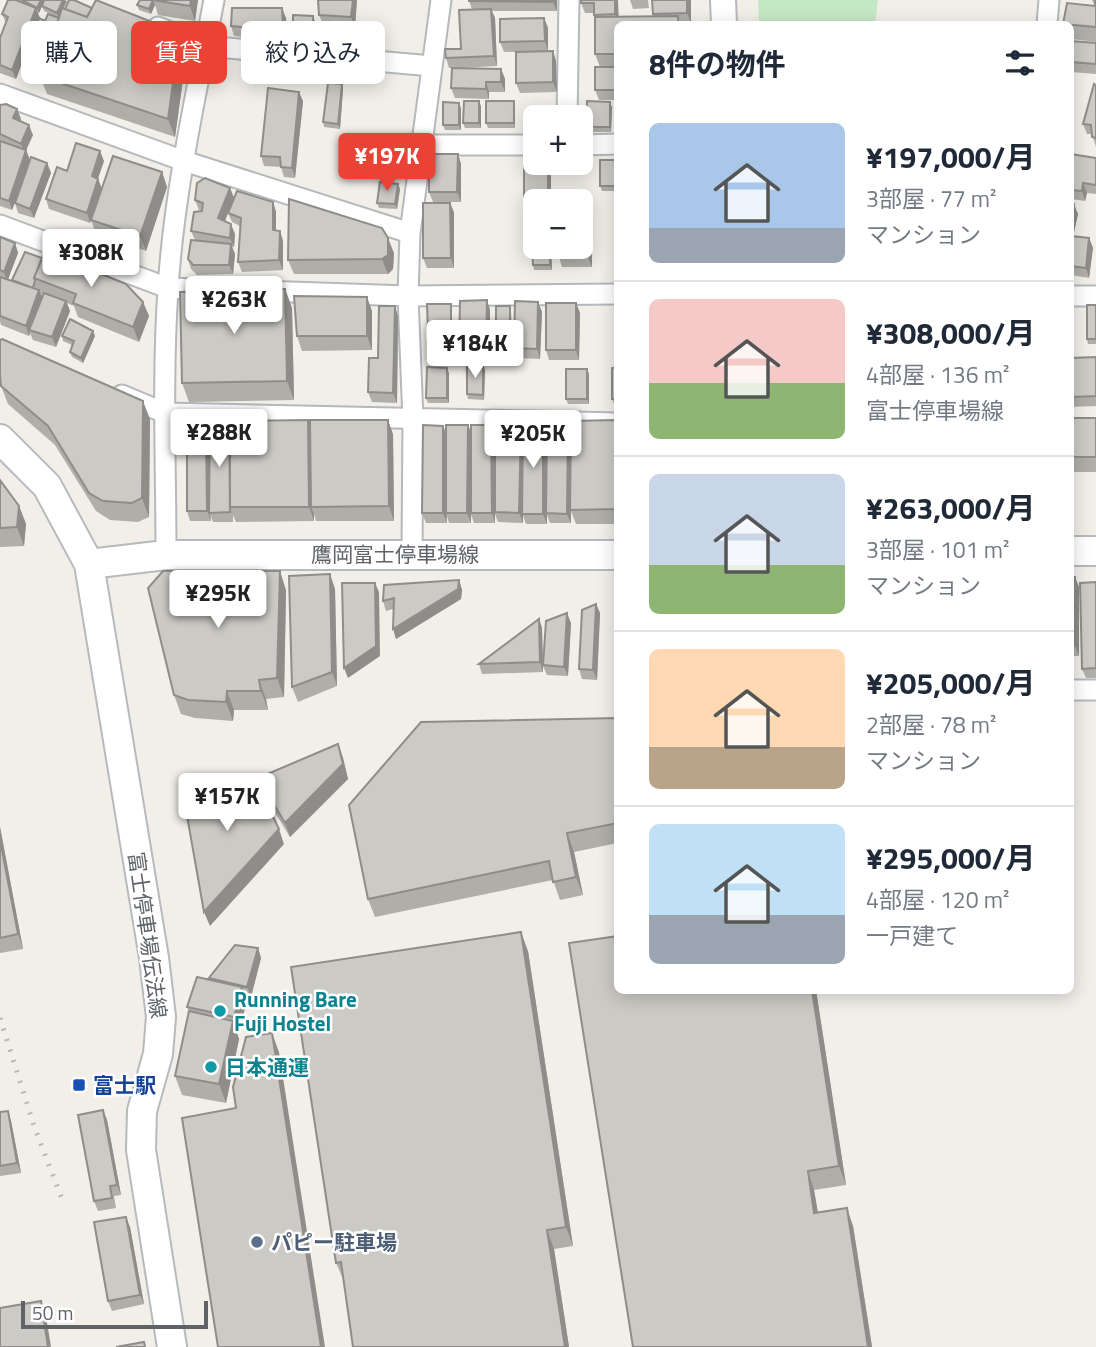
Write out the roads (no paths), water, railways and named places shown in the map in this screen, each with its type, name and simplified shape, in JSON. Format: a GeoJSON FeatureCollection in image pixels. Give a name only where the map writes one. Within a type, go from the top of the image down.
{"type":"FeatureCollection","features":[{"type":"Feature","properties":{"kind":"main road","name":"富士停車場伝法線"},"geometry":{"type":"LineString","coordinates":[[0,439],[47,486],[89,564],[154,958],[161,1017],[158,1054],[142,1111],[141,1150],[172,1347]]}},
{"type":"Feature","properties":{"kind":"main road"},"geometry":{"type":"LineString","coordinates":[[1074,551],[1096,551]]}},
{"type":"Feature","properties":{"kind":"main road","name":"鷹岡富士停車場線"},"geometry":{"type":"LineString","coordinates":[[89,564],[166,555],[614,555]]}},
{"type":"Feature","properties":{"kind":"street"},"geometry":{"type":"LineString","coordinates":[[210,21],[214,0]]}},
{"type":"Feature","properties":{"kind":"street"},"geometry":{"type":"LineString","coordinates":[[412,554],[413,420],[408,296],[410,233],[441,0]]}},
{"type":"Feature","properties":{"kind":"street"},"geometry":{"type":"LineString","coordinates":[[567,105],[569,0]]}},
{"type":"Feature","properties":{"kind":"street"},"geometry":{"type":"LineString","coordinates":[[723,0],[723,21]]}},
{"type":"Feature","properties":{"kind":"street"},"geometry":{"type":"LineString","coordinates":[[1047,21],[1049,0]]}},
{"type":"Feature","properties":{"kind":"street"},"geometry":{"type":"LineString","coordinates":[[227,48],[432,66]]}},
{"type":"Feature","properties":{"kind":"street"},"geometry":{"type":"LineString","coordinates":[[166,555],[168,288],[184,161],[198,84]]}},
{"type":"Feature","properties":{"kind":"street"},"geometry":{"type":"LineString","coordinates":[[0,94],[184,161],[410,233]]}},
{"type":"Feature","properties":{"kind":"street"},"geometry":{"type":"LineString","coordinates":[[593,145],[614,144]]}},
{"type":"Feature","properties":{"kind":"street"},"geometry":{"type":"LineString","coordinates":[[421,145],[523,145]]}},
{"type":"Feature","properties":{"kind":"street"},"geometry":{"type":"LineString","coordinates":[[0,225],[168,288],[408,296],[614,294]]}},
{"type":"Feature","properties":{"kind":"street"},"geometry":{"type":"LineString","coordinates":[[1074,296],[1096,296]]}},
{"type":"Feature","properties":{"kind":"street"},"geometry":{"type":"LineString","coordinates":[[102,386],[165,414],[614,423]]}},
{"type":"Feature","properties":{"kind":"street"},"geometry":{"type":"LineString","coordinates":[[1074,690],[1096,690]]}},
{"type":"Feature","properties":{"kind":"railway"},"geometry":{"type":"LineString","coordinates":[[0,1018],[34,1126],[62,1199]]}},
{"type":"Feature","properties":{"kind":"place","name":"Running Bare Fuji Hostel"},"geometry":{"type":"Point","coordinates":[220,1011]}},
{"type":"Feature","properties":{"kind":"place","name":"日本通運"},"geometry":{"type":"Point","coordinates":[211,1067]}},
{"type":"Feature","properties":{"kind":"place","name":"富士駅"},"geometry":{"type":"Point","coordinates":[79,1085]}},
{"type":"Feature","properties":{"kind":"place","name":"パピー駐車場"},"geometry":{"type":"Point","coordinates":[257,1242]}}]}
